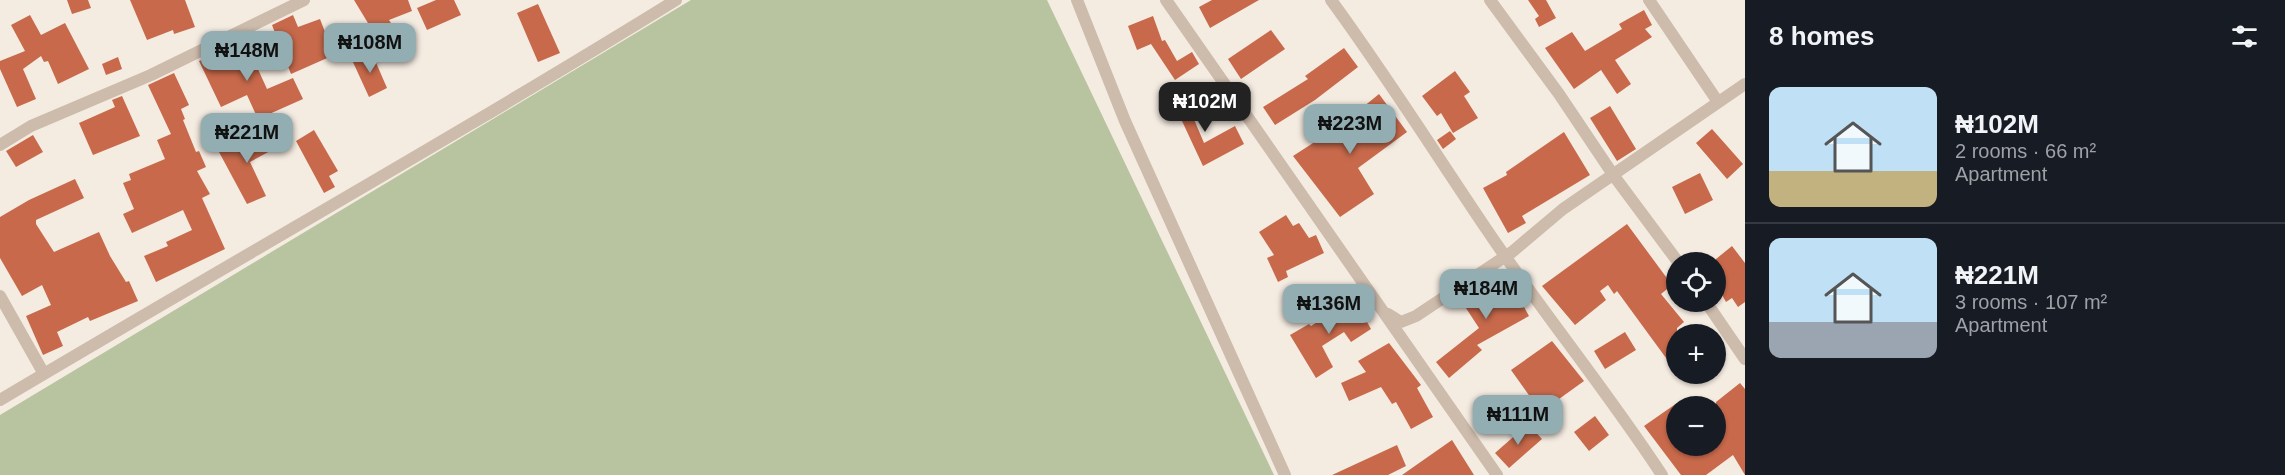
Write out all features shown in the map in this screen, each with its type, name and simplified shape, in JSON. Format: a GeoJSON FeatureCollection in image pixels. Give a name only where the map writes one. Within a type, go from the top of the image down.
{"type":"FeatureCollection","features":[{"type":"Feature","properties":{"kind":"street"},"geometry":{"type":"LineString","coordinates":[[0,145],[31,126],[151,75],[304,0]]}},
{"type":"Feature","properties":{"kind":"street"},"geometry":{"type":"LineString","coordinates":[[0,400],[229,263],[502,108],[676,0]]}},
{"type":"Feature","properties":{"kind":"street"},"geometry":{"type":"LineString","coordinates":[[1166,0],[1497,475]]}},
{"type":"Feature","properties":{"kind":"street"},"geometry":{"type":"LineString","coordinates":[[1331,0],[1387,76],[1506,255],[1625,418],[1662,475]]}},
{"type":"Feature","properties":{"kind":"street"},"geometry":{"type":"LineString","coordinates":[[1490,0],[1671,252]]}},
{"type":"Feature","properties":{"kind":"street"},"geometry":{"type":"LineString","coordinates":[[1650,0],[1718,102]]}},
{"type":"Feature","properties":{"kind":"street"},"geometry":{"type":"LineString","coordinates":[[1080,2],[1125,120],[1285,475]]}},
{"type":"Feature","properties":{"kind":"street"},"geometry":{"type":"LineString","coordinates":[[1384,312],[1401,322],[1416,316],[1536,234],[1563,209],[1745,84]]}},
{"type":"Feature","properties":{"kind":"street"},"geometry":{"type":"LineString","coordinates":[[0,296],[44,374]]}},
{"type":"Feature","properties":{"kind":"street"},"geometry":{"type":"LineString","coordinates":[[1713,312],[1745,359]]}},
{"type":"Feature","properties":{"kind":"green space"},"geometry":{"type":"Polygon","coordinates":[[[691,0],[1047,0],[1274,475],[0,475],[0,415],[691,0]]]}},
{"type":"Feature","properties":{"kind":"building"},"geometry":{"type":"Polygon","coordinates":[[[67,0],[88,0],[91,8],[72,14],[67,0]]]}},
{"type":"Feature","properties":{"kind":"building"},"geometry":{"type":"Polygon","coordinates":[[[130,0],[185,0],[195,27],[174,34],[173,30],[147,40],[130,0]]]}},
{"type":"Feature","properties":{"kind":"building"},"geometry":{"type":"Polygon","coordinates":[[[354,0],[408,0],[412,11],[389,20],[391,23],[374,33],[354,0]]]}},
{"type":"Feature","properties":{"kind":"building"},"geometry":{"type":"Polygon","coordinates":[[[436,0],[454,0],[461,15],[427,30],[417,8],[436,0]]]}},
{"type":"Feature","properties":{"kind":"building"},"geometry":{"type":"Polygon","coordinates":[[[1212,0],[1259,0],[1210,28],[1199,7],[1212,0]]]}},
{"type":"Feature","properties":{"kind":"building"},"geometry":{"type":"Polygon","coordinates":[[[1528,0],[1546,0],[1556,18],[1539,27],[1535,19],[1539,16],[1528,0]]]}},
{"type":"Feature","properties":{"kind":"building"},"geometry":{"type":"Polygon","coordinates":[[[538,4],[560,53],[538,62],[517,13],[538,4]]]}},
{"type":"Feature","properties":{"kind":"building"},"geometry":{"type":"Polygon","coordinates":[[[1644,10],[1652,25],[1645,29],[1652,37],[1615,60],[1631,84],[1617,94],[1601,70],[1574,89],[1545,48],[1572,32],[1585,51],[1622,29],[1619,24],[1644,10]]]}},
{"type":"Feature","properties":{"kind":"building"},"geometry":{"type":"Polygon","coordinates":[[[30,15],[41,35],[65,23],[89,69],[58,84],[48,61],[44,62],[41,56],[23,69],[36,99],[17,107],[0,69],[0,61],[25,51],[11,25],[30,15]]]}},
{"type":"Feature","properties":{"kind":"building"},"geometry":{"type":"Polygon","coordinates":[[[293,15],[298,27],[320,19],[334,55],[291,74],[272,25],[293,15]]]}},
{"type":"Feature","properties":{"kind":"building"},"geometry":{"type":"Polygon","coordinates":[[[1153,16],[1162,41],[1165,40],[1177,61],[1192,52],[1199,64],[1175,80],[1151,44],[1137,50],[1128,26],[1153,16]]]}},
{"type":"Feature","properties":{"kind":"building"},"geometry":{"type":"Polygon","coordinates":[[[1271,30],[1285,49],[1241,79],[1228,59],[1271,30]]]}},
{"type":"Feature","properties":{"kind":"building"},"geometry":{"type":"Polygon","coordinates":[[[246,43],[267,89],[293,78],[303,99],[258,119],[247,95],[221,107],[199,61],[246,43]]]}},
{"type":"Feature","properties":{"kind":"building"},"geometry":{"type":"Polygon","coordinates":[[[1344,48],[1358,67],[1315,100],[1275,125],[1263,107],[1308,79],[1305,76],[1344,48]]]}},
{"type":"Feature","properties":{"kind":"building"},"geometry":{"type":"Polygon","coordinates":[[[371,51],[387,88],[369,97],[352,60],[371,51]]]}},
{"type":"Feature","properties":{"kind":"building"},"geometry":{"type":"Polygon","coordinates":[[[118,57],[122,69],[106,75],[102,64],[118,57]]]}},
{"type":"Feature","properties":{"kind":"building"},"geometry":{"type":"Polygon","coordinates":[[[1455,71],[1470,92],[1464,96],[1478,118],[1453,133],[1441,113],[1437,116],[1422,96],[1455,71]]]}},
{"type":"Feature","properties":{"kind":"building"},"geometry":{"type":"Polygon","coordinates":[[[174,73],[189,105],[181,109],[185,119],[183,120],[196,152],[199,151],[206,167],[197,171],[210,194],[202,198],[225,249],[156,282],[144,256],[168,246],[166,242],[192,230],[183,210],[132,233],[123,214],[134,209],[123,183],[131,180],[129,174],[165,159],[157,140],[171,134],[148,85],[174,73]]]}},
{"type":"Feature","properties":{"kind":"building"},"geometry":{"type":"Polygon","coordinates":[[[1180,86],[1204,143],[1235,126],[1244,144],[1203,166],[1168,91],[1180,86]]]}},
{"type":"Feature","properties":{"kind":"building"},"geometry":{"type":"Polygon","coordinates":[[[1379,94],[1407,132],[1358,168],[1374,194],[1340,217],[1293,156],[1341,125],[1379,94]]]}},
{"type":"Feature","properties":{"kind":"building"},"geometry":{"type":"Polygon","coordinates":[[[122,96],[140,136],[93,155],[79,123],[115,107],[112,100],[122,96]]]}},
{"type":"Feature","properties":{"kind":"building"},"geometry":{"type":"Polygon","coordinates":[[[1610,106],[1636,149],[1617,161],[1590,118],[1610,106]]]}},
{"type":"Feature","properties":{"kind":"building"},"geometry":{"type":"Polygon","coordinates":[[[260,128],[272,150],[250,162],[266,196],[247,204],[219,152],[260,128]]]}},
{"type":"Feature","properties":{"kind":"building"},"geometry":{"type":"Polygon","coordinates":[[[1712,129],[1743,164],[1727,179],[1696,143],[1712,129]]]}},
{"type":"Feature","properties":{"kind":"building"},"geometry":{"type":"Polygon","coordinates":[[[314,130],[338,171],[329,176],[335,187],[324,193],[296,141],[314,130]]]}},
{"type":"Feature","properties":{"kind":"building"},"geometry":{"type":"Polygon","coordinates":[[[1450,131],[1456,139],[1443,149],[1437,140],[1450,131]]]}},
{"type":"Feature","properties":{"kind":"building"},"geometry":{"type":"Polygon","coordinates":[[[1564,132],[1590,175],[1522,216],[1526,223],[1508,233],[1483,188],[1507,175],[1506,172],[1564,132]]]}},
{"type":"Feature","properties":{"kind":"building"},"geometry":{"type":"Polygon","coordinates":[[[33,135],[43,152],[16,167],[6,151],[33,135]]]}},
{"type":"Feature","properties":{"kind":"building"},"geometry":{"type":"Polygon","coordinates":[[[1700,173],[1713,200],[1685,214],[1672,187],[1700,173]]]}},
{"type":"Feature","properties":{"kind":"building"},"geometry":{"type":"Polygon","coordinates":[[[75,179],[84,198],[36,220],[36,224],[54,252],[99,232],[110,256],[126,282],[129,281],[138,301],[90,321],[88,317],[57,332],[63,346],[43,355],[26,316],[51,305],[42,285],[22,296],[0,258],[0,217],[29,200],[75,179]]]}},
{"type":"Feature","properties":{"kind":"building"},"geometry":{"type":"Polygon","coordinates":[[[1286,215],[1293,226],[1299,223],[1309,238],[1316,235],[1324,253],[1286,271],[1288,277],[1278,282],[1267,258],[1274,255],[1259,232],[1286,215]]]}},
{"type":"Feature","properties":{"kind":"building"},"geometry":{"type":"Polygon","coordinates":[[[1627,224],[1666,277],[1666,290],[1661,294],[1666,300],[1666,312],[1676,312],[1684,322],[1666,324],[1666,358],[1617,291],[1614,294],[1608,285],[1600,291],[1606,300],[1575,325],[1542,286],[1627,224]]]}},
{"type":"Feature","properties":{"kind":"building"},"geometry":{"type":"Polygon","coordinates":[[[1732,246],[1745,263],[1745,302],[1738,307],[1732,298],[1726,302],[1725,252],[1732,246]]]}},
{"type":"Feature","properties":{"kind":"building"},"geometry":{"type":"Polygon","coordinates":[[[1504,271],[1529,316],[1477,345],[1482,350],[1449,378],[1436,362],[1479,328],[1460,299],[1504,271]]]}},
{"type":"Feature","properties":{"kind":"building"},"geometry":{"type":"Polygon","coordinates":[[[1354,299],[1371,329],[1351,342],[1344,332],[1322,346],[1333,367],[1316,378],[1290,335],[1309,324],[1311,326],[1354,299]]]}},
{"type":"Feature","properties":{"kind":"building"},"geometry":{"type":"Polygon","coordinates":[[[1625,332],[1636,350],[1605,369],[1594,351],[1625,332]]]}},
{"type":"Feature","properties":{"kind":"building"},"geometry":{"type":"Polygon","coordinates":[[[1552,341],[1584,381],[1541,412],[1511,370],[1552,341]]]}},
{"type":"Feature","properties":{"kind":"building"},"geometry":{"type":"Polygon","coordinates":[[[1389,343],[1421,385],[1417,388],[1433,417],[1411,429],[1396,402],[1392,404],[1381,387],[1349,401],[1341,383],[1366,372],[1358,361],[1389,343]]]}},
{"type":"Feature","properties":{"kind":"building"},"geometry":{"type":"Polygon","coordinates":[[[1740,383],[1745,389],[1745,475],[1733,455],[1706,475],[1681,475],[1667,456],[1726,456],[1726,396],[1724,396],[1740,383]]]}},
{"type":"Feature","properties":{"kind":"building"},"geometry":{"type":"Polygon","coordinates":[[[1666,411],[1666,455],[1644,426],[1666,411]]]}},
{"type":"Feature","properties":{"kind":"building"},"geometry":{"type":"Polygon","coordinates":[[[1595,416],[1609,435],[1589,451],[1574,432],[1595,416]]]}},
{"type":"Feature","properties":{"kind":"building"},"geometry":{"type":"Polygon","coordinates":[[[1528,424],[1542,439],[1509,468],[1495,453],[1528,424]]]}},
{"type":"Feature","properties":{"kind":"building"},"geometry":{"type":"Polygon","coordinates":[[[1452,440],[1474,475],[1402,475],[1452,440]]]}},
{"type":"Feature","properties":{"kind":"building"},"geometry":{"type":"Polygon","coordinates":[[[1397,445],[1406,466],[1388,475],[1332,475],[1397,445]]]}}]}
